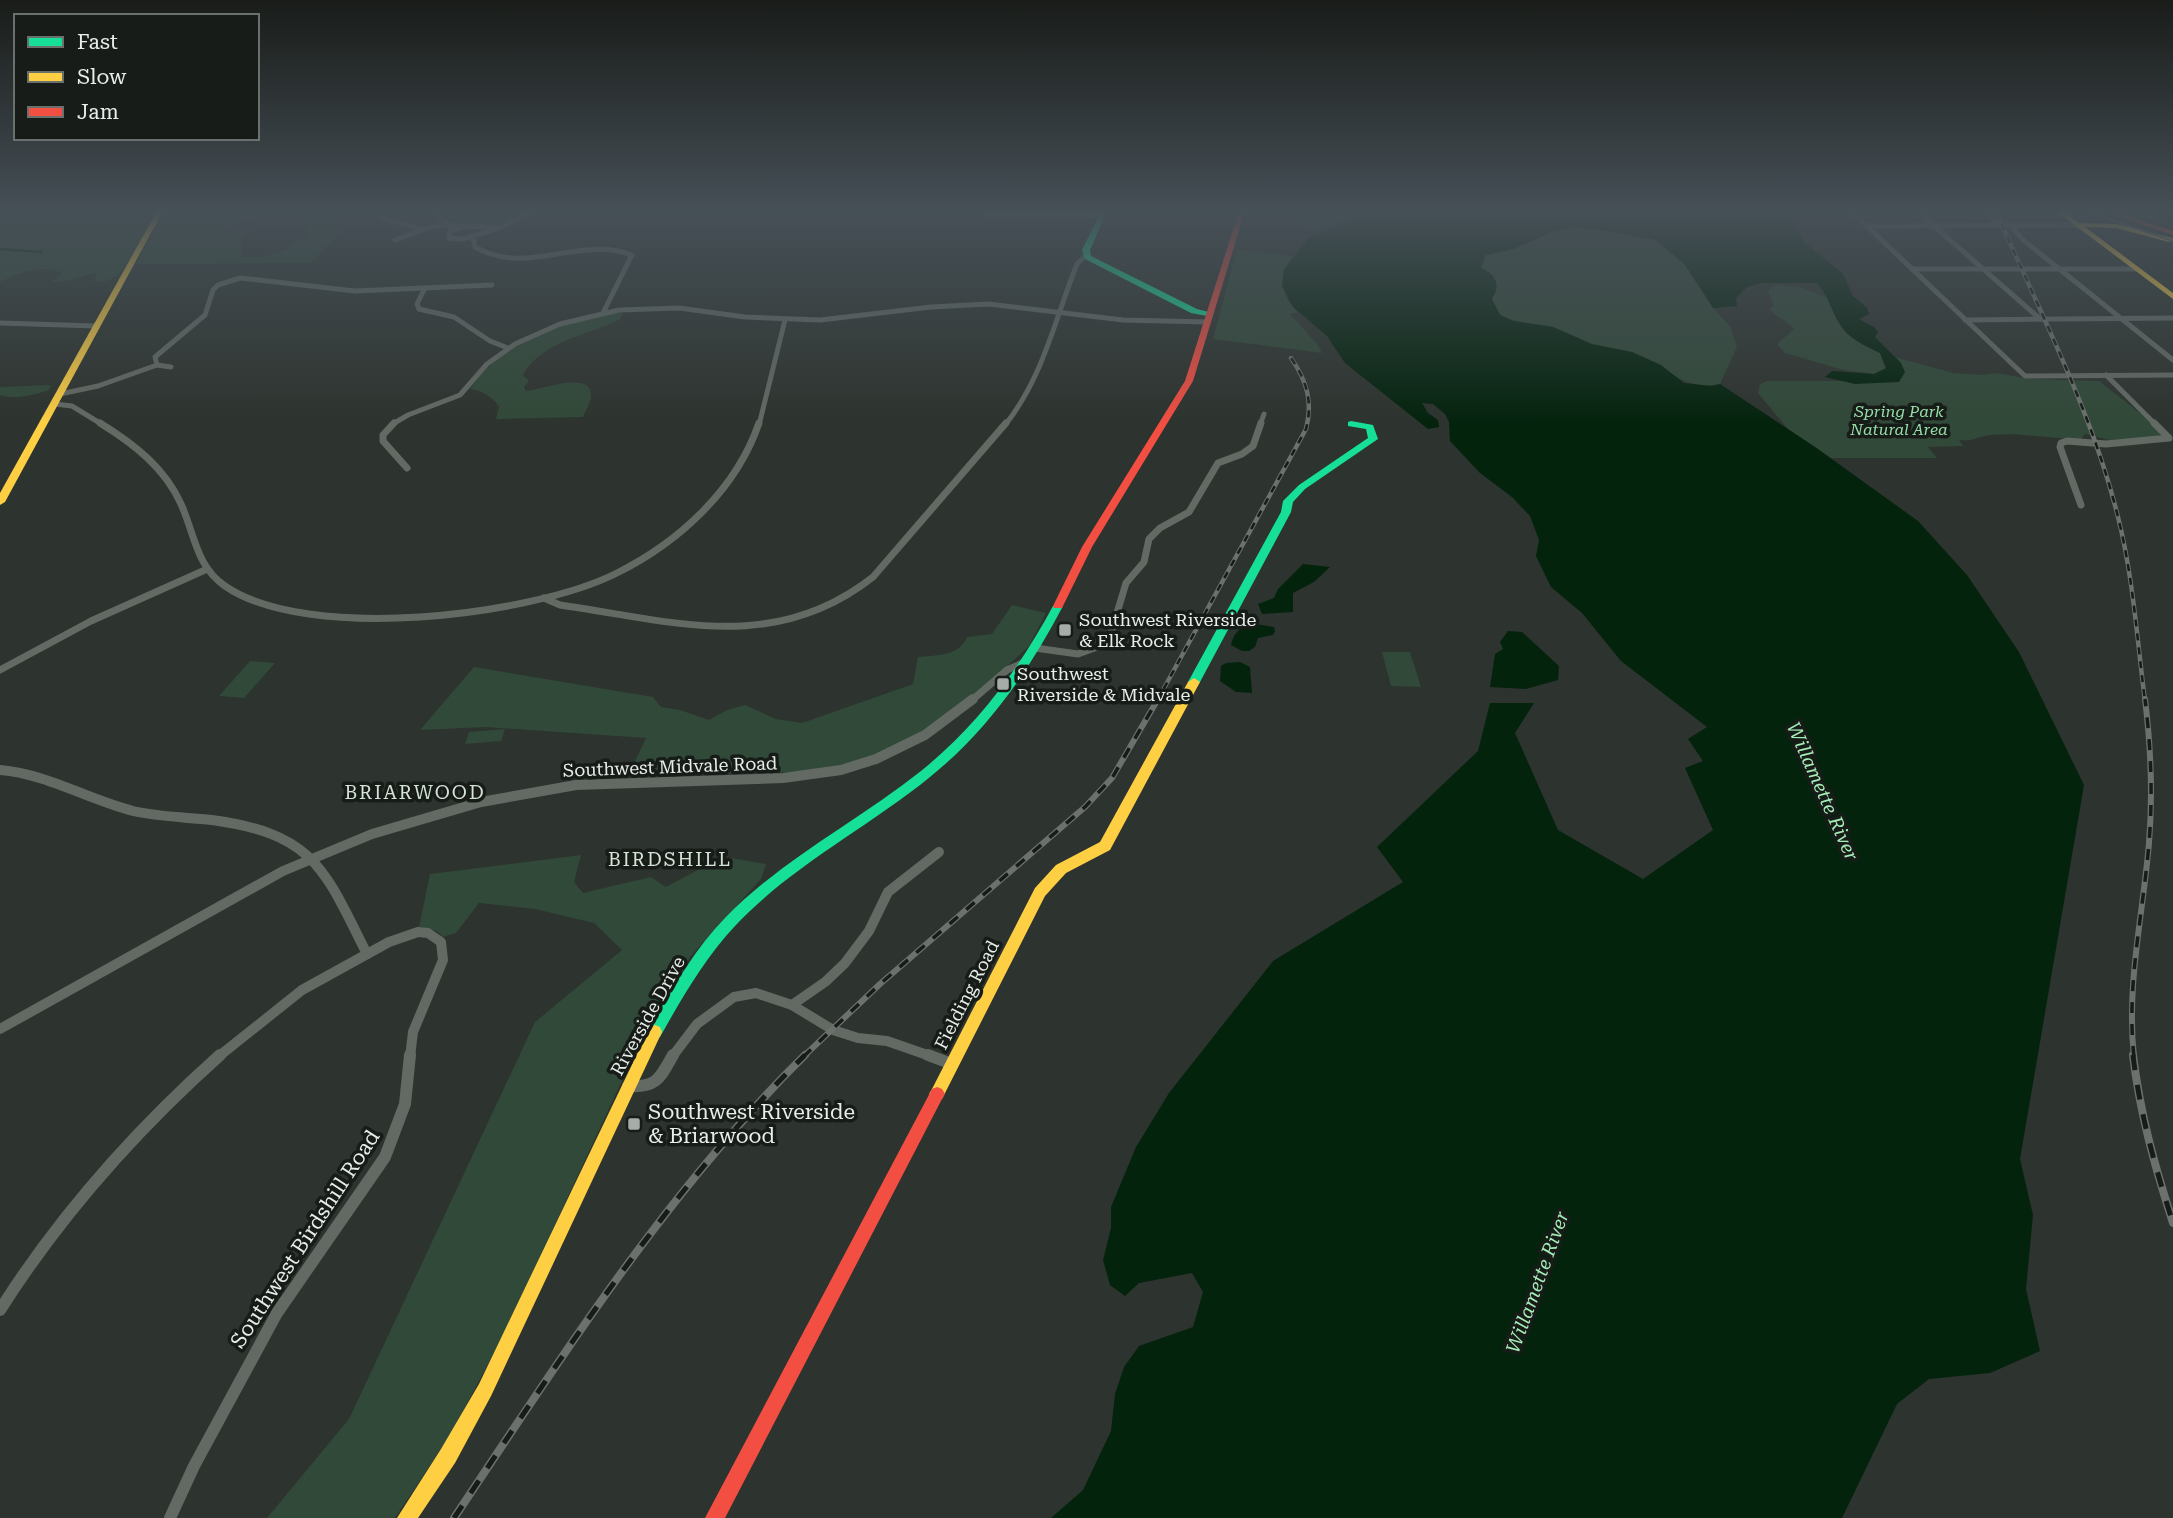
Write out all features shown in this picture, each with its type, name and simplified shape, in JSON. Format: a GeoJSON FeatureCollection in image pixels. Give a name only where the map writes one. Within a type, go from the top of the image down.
{"type":"FeatureCollection","features":[{"type":"Feature","properties":{"kind":"main road"},"geometry":{"type":"LineString","coordinates":[[0,502],[4,486],[58,399],[121,282]]}},
{"type":"Feature","properties":{"kind":"main road"},"geometry":{"type":"LineString","coordinates":[[1138,282],[1209,318]]}},
{"type":"Feature","properties":{"kind":"main road","name":"Riverside Drive"},"geometry":{"type":"LineString","coordinates":[[407,1518],[448,1456],[485,1390],[628,1086],[674,996],[691,969],[730,922],[774,883],[926,774],[985,717],[1035,648],[1104,519],[1189,381],[1220,282]]}},
{"type":"Feature","properties":{"kind":"main road"},"geometry":{"type":"LineString","coordinates":[[2152,282],[2173,297]]}},
{"type":"Feature","properties":{"kind":"main road","name":"Fielding Road"},"geometry":{"type":"LineString","coordinates":[[715,1518],[1024,921],[1049,881],[1060,869],[1093,855],[1105,846],[1284,517],[1288,501],[1295,493],[1373,439],[1370,427],[1351,424]]}},
{"type":"Feature","properties":{"kind":"street"},"geometry":{"type":"LineString","coordinates":[[157,365],[155,359],[159,353],[205,314],[213,290],[227,282]]}},
{"type":"Feature","properties":{"kind":"street"},"geometry":{"type":"LineString","coordinates":[[281,282],[344,290],[424,290],[492,285]]}},
{"type":"Feature","properties":{"kind":"street"},"geometry":{"type":"LineString","coordinates":[[603,313],[619,282]]}},
{"type":"Feature","properties":{"kind":"street"},"geometry":{"type":"LineString","coordinates":[[544,598],[556,604],[708,627],[755,626],[826,609],[860,590],[886,566],[1023,400],[1040,365],[1071,282]]}},
{"type":"Feature","properties":{"kind":"street"},"geometry":{"type":"LineString","coordinates":[[1925,282],[2025,376],[2173,375]]}},
{"type":"Feature","properties":{"kind":"street"},"geometry":{"type":"LineString","coordinates":[[1998,282],[2039,318]]}},
{"type":"Feature","properties":{"kind":"street"},"geometry":{"type":"LineString","coordinates":[[2075,282],[2173,360]]}},
{"type":"Feature","properties":{"kind":"street"},"geometry":{"type":"LineString","coordinates":[[424,290],[417,304],[419,309],[454,317],[490,341],[508,348]]}},
{"type":"Feature","properties":{"kind":"street"},"geometry":{"type":"LineString","coordinates":[[407,468],[386,446],[383,435],[385,430],[408,415],[460,395],[487,364],[508,348],[550,328],[603,313],[665,307],[785,320],[844,318],[966,304],[1009,305],[1123,320],[1209,318]]}},
{"type":"Feature","properties":{"kind":"street"},"geometry":{"type":"LineString","coordinates":[[1965,320],[2173,318]]}},
{"type":"Feature","properties":{"kind":"street"},"geometry":{"type":"LineString","coordinates":[[58,399],[137,447],[172,485],[205,570],[222,586],[256,601],[294,611],[390,619],[437,617],[544,598],[590,585],[618,573],[654,550],[692,520],[723,489],[745,456],[769,394],[785,320]]}},
{"type":"Feature","properties":{"kind":"street"},"geometry":{"type":"LineString","coordinates":[[0,323],[97,326]]}},
{"type":"Feature","properties":{"kind":"street"},"geometry":{"type":"LineString","coordinates":[[58,399],[157,365],[171,367]]}},
{"type":"Feature","properties":{"kind":"street"},"geometry":{"type":"LineString","coordinates":[[2081,505],[2060,447],[2062,443],[2067,441],[2106,444],[2169,438],[2106,375]]}},
{"type":"Feature","properties":{"kind":"street"},"geometry":{"type":"LineString","coordinates":[[1035,648],[1078,654],[1108,643],[1123,590],[1144,562],[1149,539],[1160,528],[1189,512],[1218,463],[1242,454],[1253,446],[1264,414]]}},
{"type":"Feature","properties":{"kind":"street"},"geometry":{"type":"LineString","coordinates":[[0,670],[91,621],[205,570]]}},
{"type":"Feature","properties":{"kind":"street","name":"Southwest Midvale Road"},"geometry":{"type":"LineString","coordinates":[[0,1029],[313,856],[427,816],[534,791],[598,782],[783,778],[856,766],[925,735],[950,718],[1007,670],[1027,661]]}},
{"type":"Feature","properties":{"kind":"street"},"geometry":{"type":"LineString","coordinates":[[0,770],[32,774],[129,810],[229,821],[262,828],[288,838],[313,856],[367,954]]}},
{"type":"Feature","properties":{"kind":"street"},"geometry":{"type":"LineString","coordinates":[[792,1005],[812,993],[839,970],[869,931],[880,903],[890,890],[939,852]]}},
{"type":"Feature","properties":{"kind":"street","name":"Southwest Birdshill Road"},"geometry":{"type":"LineString","coordinates":[[0,1310],[35,1256],[87,1190],[194,1079],[282,1005],[367,954],[410,934],[431,934],[444,945],[443,960],[413,1032],[405,1104],[385,1157],[277,1313],[194,1466],[170,1518]]}},
{"type":"Feature","properties":{"kind":"street"},"geometry":{"type":"LineString","coordinates":[[628,1086],[643,1087],[658,1081],[689,1033],[734,997],[763,993],[792,1005],[833,1030],[858,1038],[887,1041],[952,1064]]}},
{"type":"Feature","properties":{"kind":"green space"},"geometry":{"type":"Polygon","coordinates":[[[1228,282],[1284,282],[1287,298],[1298,312],[1290,314],[1322,353],[1213,339],[1228,282]]]}},
{"type":"Feature","properties":{"kind":"green space"},"geometry":{"type":"Polygon","coordinates":[[[1485,282],[1698,282],[1713,308],[1730,326],[1737,347],[1720,384],[1695,384],[1674,376],[1633,353],[1595,346],[1556,329],[1504,317],[1491,298],[1485,282]]]}},
{"type":"Feature","properties":{"kind":"green space"},"geometry":{"type":"Polygon","coordinates":[[[1778,285],[1802,288],[1828,298],[1847,332],[1880,353],[1886,369],[1874,374],[1843,370],[1785,353],[1777,344],[1794,329],[1769,308],[1774,306],[1768,290],[1778,285]]]}},
{"type":"Feature","properties":{"kind":"green space"},"geometry":{"type":"Polygon","coordinates":[[[623,312],[620,319],[608,325],[554,346],[531,363],[523,375],[529,381],[524,387],[526,391],[563,383],[583,384],[589,388],[591,396],[583,417],[496,419],[499,407],[494,400],[470,389],[484,371],[518,345],[558,327],[623,312]]]}},
{"type":"Feature","properties":{"kind":"green space","name":"Spring Park Natural Area"},"geometry":{"type":"Polygon","coordinates":[[[1895,357],[1953,373],[1997,373],[2030,379],[2099,381],[2158,427],[2160,435],[2152,438],[2109,440],[2085,434],[2081,439],[1991,435],[1959,440],[1963,446],[1928,447],[1937,458],[1831,458],[1788,429],[1758,393],[1760,384],[1767,381],[1900,381],[1901,363],[1895,357]]]}},
{"type":"Feature","properties":{"kind":"green space"},"geometry":{"type":"Polygon","coordinates":[[[51,385],[49,390],[31,395],[0,395],[0,387],[51,385]]]}},
{"type":"Feature","properties":{"kind":"green space"},"geometry":{"type":"Polygon","coordinates":[[[1012,605],[1046,613],[1029,646],[998,675],[934,726],[872,757],[846,765],[792,772],[628,776],[646,738],[486,727],[420,730],[474,667],[653,697],[661,707],[709,720],[727,710],[745,705],[776,719],[802,723],[913,684],[918,657],[953,652],[967,637],[992,634],[1012,605]]]}},
{"type":"Feature","properties":{"kind":"green space"},"geometry":{"type":"Polygon","coordinates":[[[1382,652],[1410,652],[1421,687],[1391,686],[1382,652]]]}},
{"type":"Feature","properties":{"kind":"green space"},"geometry":{"type":"Polygon","coordinates":[[[250,661],[275,663],[244,698],[219,696],[250,661]]]}},
{"type":"Feature","properties":{"kind":"green space"},"geometry":{"type":"Polygon","coordinates":[[[505,729],[501,741],[465,744],[469,732],[505,729]]]}},
{"type":"Feature","properties":{"kind":"green space"},"geometry":{"type":"Polygon","coordinates":[[[581,855],[574,882],[583,893],[651,877],[666,887],[711,863],[731,858],[766,864],[761,879],[691,956],[656,1008],[501,1340],[449,1437],[395,1518],[267,1518],[349,1419],[535,1022],[622,950],[594,923],[535,909],[479,903],[456,933],[443,937],[437,931],[419,927],[430,874],[581,855]]]}},
{"type":"Feature","properties":{"kind":"water","name":"Willamette River"},"geometry":{"type":"Polygon","coordinates":[[[1282,282],[1496,282],[1492,299],[1500,315],[1514,321],[1553,327],[1592,344],[1632,352],[1661,365],[1684,383],[1711,386],[1720,384],[1815,447],[1918,521],[1967,575],[2019,652],[2084,785],[2020,1159],[2033,1215],[2026,1289],[2040,1351],[1990,1373],[1929,1379],[1897,1404],[1842,1518],[1051,1518],[1083,1490],[1111,1431],[1115,1394],[1124,1367],[1139,1346],[1193,1327],[1203,1292],[1192,1273],[1139,1283],[1125,1296],[1110,1285],[1103,1260],[1111,1228],[1111,1207],[1136,1147],[1169,1093],[1273,961],[1403,882],[1377,847],[1478,751],[1490,703],[1534,703],[1515,733],[1558,830],[1643,879],[1713,830],[1685,768],[1703,761],[1688,739],[1707,727],[1621,661],[1582,613],[1551,587],[1536,556],[1539,540],[1530,516],[1512,497],[1480,473],[1450,441],[1449,422],[1445,414],[1433,404],[1422,403],[1428,413],[1438,420],[1439,427],[1428,429],[1345,363],[1327,336],[1293,307],[1282,282]]]}},
{"type":"Feature","properties":{"kind":"water"},"geometry":{"type":"Polygon","coordinates":[[[1696,282],[1847,282],[1853,296],[1867,308],[1869,314],[1859,319],[1874,327],[1878,332],[1875,337],[1901,363],[1905,372],[1899,382],[1855,384],[1825,377],[1832,371],[1874,374],[1886,368],[1880,353],[1857,341],[1843,329],[1817,283],[1762,283],[1747,287],[1736,298],[1737,306],[1713,308],[1696,282]]]}},
{"type":"Feature","properties":{"kind":"water"},"geometry":{"type":"Polygon","coordinates":[[[1303,564],[1330,567],[1314,582],[1293,593],[1293,612],[1262,614],[1258,604],[1274,598],[1278,589],[1303,564]]]}},
{"type":"Feature","properties":{"kind":"water"},"geometry":{"type":"Polygon","coordinates":[[[1250,623],[1274,627],[1275,631],[1273,635],[1258,638],[1255,647],[1249,651],[1242,651],[1231,645],[1240,628],[1250,623]]]}},
{"type":"Feature","properties":{"kind":"water"},"geometry":{"type":"Polygon","coordinates":[[[1508,631],[1522,632],[1559,666],[1558,680],[1526,689],[1490,687],[1495,654],[1503,649],[1500,642],[1508,631]]]}},
{"type":"Feature","properties":{"kind":"water"},"geometry":{"type":"Polygon","coordinates":[[[1240,662],[1250,667],[1252,693],[1236,692],[1220,681],[1221,666],[1240,662]]]}},
{"type":"Feature","properties":{"kind":"railway"},"geometry":{"type":"LineString","coordinates":[[2027,282],[2079,400],[2118,517],[2134,608],[2145,701]]}},
{"type":"Feature","properties":{"kind":"railway"},"geometry":{"type":"LineString","coordinates":[[1157,701],[1306,429],[1309,401],[1301,375],[1291,358]]}},
{"type":"Feature","properties":{"kind":"railway"},"geometry":{"type":"LineString","coordinates":[[804,1056],[880,984],[1085,807],[1112,778],[1158,699]]}},
{"type":"Feature","properties":{"kind":"railway"},"geometry":{"type":"LineString","coordinates":[[2134,1057],[2132,1003],[2151,807],[2145,699]]}},
{"type":"Feature","properties":{"kind":"railway"},"geometry":{"type":"LineString","coordinates":[[2133,1055],[2149,1140],[2173,1223]]}},
{"type":"Feature","properties":{"kind":"railway"},"geometry":{"type":"LineString","coordinates":[[454,1518],[576,1337],[662,1219],[707,1162],[804,1056]]}},
{"type":"Feature","properties":{"kind":"traffic: fast"},"geometry":{"type":"LineString","coordinates":[[1137,282],[1194,311],[1210,315]]}},
{"type":"Feature","properties":{"kind":"traffic: fast"},"geometry":{"type":"LineString","coordinates":[[1194,682],[1286,512],[1288,501],[1302,487],[1373,439],[1370,427],[1351,424]]}},
{"type":"Feature","properties":{"kind":"traffic: fast"},"geometry":{"type":"LineString","coordinates":[[655,1032],[698,961],[730,922],[752,901],[799,863],[924,775],[945,758],[983,719],[1017,676],[1058,606]]}},
{"type":"Feature","properties":{"kind":"traffic: slow"},"geometry":{"type":"LineString","coordinates":[[0,502],[121,282]]}},
{"type":"Feature","properties":{"kind":"traffic: slow"},"geometry":{"type":"LineString","coordinates":[[2153,282],[2173,297]]}},
{"type":"Feature","properties":{"kind":"traffic: slow"},"geometry":{"type":"LineString","coordinates":[[937,1094],[1040,892],[1061,869],[1105,846],[1194,682]]}},
{"type":"Feature","properties":{"kind":"traffic: slow"},"geometry":{"type":"LineString","coordinates":[[407,1518],[448,1456],[485,1390],[655,1032]]}},
{"type":"Feature","properties":{"kind":"traffic: jam"},"geometry":{"type":"LineString","coordinates":[[1058,606],[1087,547],[1189,381],[1220,282]]}},
{"type":"Feature","properties":{"kind":"traffic: jam"},"geometry":{"type":"LineString","coordinates":[[715,1518],[937,1094]]}},
{"type":"Feature","properties":{"kind":"place","name":"Southwest Riverside & Elk Rock"},"geometry":{"type":"Point","coordinates":[1065,630]}},
{"type":"Feature","properties":{"kind":"place","name":"Southwest Riverside & Midvale"},"geometry":{"type":"Point","coordinates":[1003,684]}},
{"type":"Feature","properties":{"kind":"place","name":"Southwest Riverside & Briarwood"},"geometry":{"type":"Point","coordinates":[634,1124]}},
{"type":"Feature","properties":{"kind":"district","name":"BRIARWOOD"},"geometry":{"type":"Point","coordinates":[415,792]}},
{"type":"Feature","properties":{"kind":"district","name":"BIRDSHILL"},"geometry":{"type":"Point","coordinates":[670,859]}}]}
